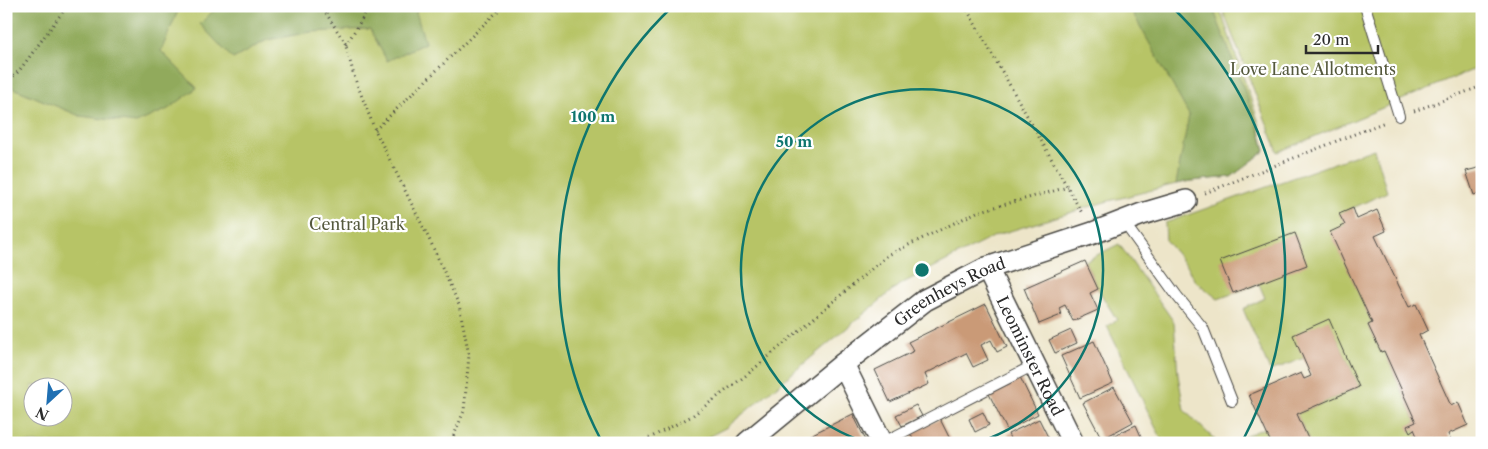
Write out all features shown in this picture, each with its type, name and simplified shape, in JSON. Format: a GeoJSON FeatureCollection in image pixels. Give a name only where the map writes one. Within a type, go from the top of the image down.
{"type":"FeatureCollection","features":[{"type":"Feature","properties":{"kind":"street","name":"Greenheys Road"},"geometry":{"type":"LineString","coordinates":[[747,443],[925,300],[987,268],[1093,233],[1142,214],[1186,201]]}},
{"type":"Feature","properties":{"kind":"street","name":"Leominster Road"},"geometry":{"type":"LineString","coordinates":[[987,268],[1073,443]]}},
{"type":"Feature","properties":{"kind":"street"},"geometry":{"type":"LineString","coordinates":[[843,364],[882,443]]}},
{"type":"Feature","properties":{"kind":"lane"},"geometry":{"type":"LineString","coordinates":[[1366,6],[1398,116]]}},
{"type":"Feature","properties":{"kind":"lane"},"geometry":{"type":"LineString","coordinates":[[1123,221],[1203,328],[1232,402]]}},
{"type":"Feature","properties":{"kind":"lane"},"geometry":{"type":"LineString","coordinates":[[882,443],[1034,365]]}},
{"type":"Feature","properties":{"kind":"path"},"geometry":{"type":"LineString","coordinates":[[6,83],[19,70],[67,6]]}},
{"type":"Feature","properties":{"kind":"path"},"geometry":{"type":"LineString","coordinates":[[319,6],[326,13],[346,45],[355,79],[375,130],[432,245],[459,305],[469,356],[464,411],[451,442]]}},
{"type":"Feature","properties":{"kind":"path"},"geometry":{"type":"LineString","coordinates":[[346,45],[370,6]]}},
{"type":"Feature","properties":{"kind":"path"},"geometry":{"type":"LineString","coordinates":[[375,130],[503,6]]}},
{"type":"Feature","properties":{"kind":"path"},"geometry":{"type":"LineString","coordinates":[[965,6],[1093,233]]}},
{"type":"Feature","properties":{"kind":"path"},"geometry":{"type":"LineString","coordinates":[[1186,201],[1398,116],[1482,86]]}},
{"type":"Feature","properties":{"kind":"path"},"geometry":{"type":"LineString","coordinates":[[640,443],[692,416],[748,374],[888,255],[977,212],[1068,187]]}},
{"type":"Feature","properties":{"kind":"green space","name":"Central Park"},"geometry":{"type":"Polygon","coordinates":[[[6,6],[1219,6],[1259,123],[1265,151],[1231,177],[1176,184],[1105,202],[997,235],[899,285],[727,427],[697,443],[6,443],[6,6]]]}},
{"type":"Feature","properties":{"kind":"green space"},"geometry":{"type":"Polygon","coordinates":[[[6,6],[180,6],[161,51],[197,88],[168,109],[136,123],[80,116],[6,85],[6,6]]]}},
{"type":"Feature","properties":{"kind":"green space"},"geometry":{"type":"Polygon","coordinates":[[[218,6],[420,6],[416,12],[425,43],[387,61],[370,29],[311,32],[267,40],[233,59],[200,24],[218,6]]]}},
{"type":"Feature","properties":{"kind":"green space"},"geometry":{"type":"Polygon","coordinates":[[[1129,6],[1212,6],[1257,123],[1265,151],[1231,177],[1176,184],[1189,115],[1129,6]]]}},
{"type":"Feature","properties":{"kind":"green space","name":"Love Lane Allotments"},"geometry":{"type":"Polygon","coordinates":[[[1221,6],[1482,6],[1482,66],[1278,152],[1221,6]]]}},
{"type":"Feature","properties":{"kind":"green space"},"geometry":{"type":"Polygon","coordinates":[[[1374,149],[1387,192],[1340,214],[1345,225],[1331,232],[1372,323],[1368,325],[1381,352],[1384,351],[1416,422],[1408,426],[1410,431],[1414,429],[1420,443],[1310,443],[1297,414],[1359,387],[1329,320],[1304,358],[1270,371],[1243,309],[1265,298],[1259,284],[1218,299],[1195,281],[1187,266],[1166,241],[1165,223],[1374,149]]]}},
{"type":"Feature","properties":{"kind":"green space"},"geometry":{"type":"Polygon","coordinates":[[[1119,244],[1174,322],[1178,375],[1184,410],[1218,443],[1163,443],[1107,326],[1117,320],[1098,289],[1085,261],[1119,244]]]}},
{"type":"Feature","properties":{"kind":"green space"},"geometry":{"type":"Polygon","coordinates":[[[1264,428],[1271,443],[1230,443],[1264,428]]]}},
{"type":"Feature","properties":{"kind":"building"},"geometry":{"type":"Polygon","coordinates":[[[1482,167],[1482,192],[1474,195],[1466,171],[1482,167]]]}},
{"type":"Feature","properties":{"kind":"building"},"geometry":{"type":"Polygon","coordinates":[[[1353,208],[1357,219],[1377,210],[1386,231],[1375,236],[1409,307],[1416,304],[1428,330],[1419,335],[1451,406],[1458,402],[1468,425],[1448,434],[1452,443],[1434,443],[1433,439],[1420,443],[1414,429],[1410,432],[1407,426],[1416,422],[1384,351],[1381,352],[1368,325],[1372,323],[1330,232],[1345,225],[1339,214],[1353,208]]]}},
{"type":"Feature","properties":{"kind":"building"},"geometry":{"type":"Polygon","coordinates":[[[1295,233],[1307,265],[1233,293],[1220,261],[1295,233]]]}},
{"type":"Feature","properties":{"kind":"building"},"geometry":{"type":"Polygon","coordinates":[[[1085,261],[1098,289],[1090,293],[1098,310],[1073,321],[1065,305],[1059,308],[1061,315],[1039,324],[1024,288],[1085,261]]]}},
{"type":"Feature","properties":{"kind":"building"},"geometry":{"type":"Polygon","coordinates":[[[986,304],[1007,347],[997,352],[991,340],[981,345],[988,360],[973,367],[966,353],[925,374],[929,384],[890,402],[875,370],[914,351],[908,342],[986,304]]]}},
{"type":"Feature","properties":{"kind":"building"},"geometry":{"type":"Polygon","coordinates":[[[1329,319],[1359,387],[1297,414],[1310,443],[1271,443],[1249,395],[1301,373],[1304,379],[1311,376],[1293,335],[1329,319]]]}},
{"type":"Feature","properties":{"kind":"building"},"geometry":{"type":"Polygon","coordinates":[[[1071,330],[1077,343],[1055,353],[1049,340],[1071,330]]]}},
{"type":"Feature","properties":{"kind":"building"},"geometry":{"type":"Polygon","coordinates":[[[1094,341],[1113,383],[1080,398],[1061,356],[1094,341]]]}},
{"type":"Feature","properties":{"kind":"building"},"geometry":{"type":"Polygon","coordinates":[[[1020,377],[1038,414],[1007,430],[988,392],[1020,377]]]}},
{"type":"Feature","properties":{"kind":"building"},"geometry":{"type":"Polygon","coordinates":[[[1114,387],[1133,422],[1102,439],[1083,403],[1114,387]]]}},
{"type":"Feature","properties":{"kind":"building"},"geometry":{"type":"Polygon","coordinates":[[[916,405],[922,416],[902,426],[896,415],[916,405]]]}},
{"type":"Feature","properties":{"kind":"building"},"geometry":{"type":"Polygon","coordinates":[[[983,412],[989,425],[975,432],[969,419],[983,412]]]}},
{"type":"Feature","properties":{"kind":"building"},"geometry":{"type":"Polygon","coordinates":[[[853,414],[867,443],[794,443],[833,424],[853,414]]]}},
{"type":"Feature","properties":{"kind":"building"},"geometry":{"type":"Polygon","coordinates":[[[940,419],[952,443],[915,443],[910,433],[940,419]]]}},
{"type":"Feature","properties":{"kind":"building"},"geometry":{"type":"Polygon","coordinates":[[[1039,419],[1051,443],[1012,443],[1008,434],[1039,419]]]}},
{"type":"Feature","properties":{"kind":"building"},"geometry":{"type":"Polygon","coordinates":[[[1136,425],[1144,443],[1105,443],[1104,440],[1136,425]]]}}]}
